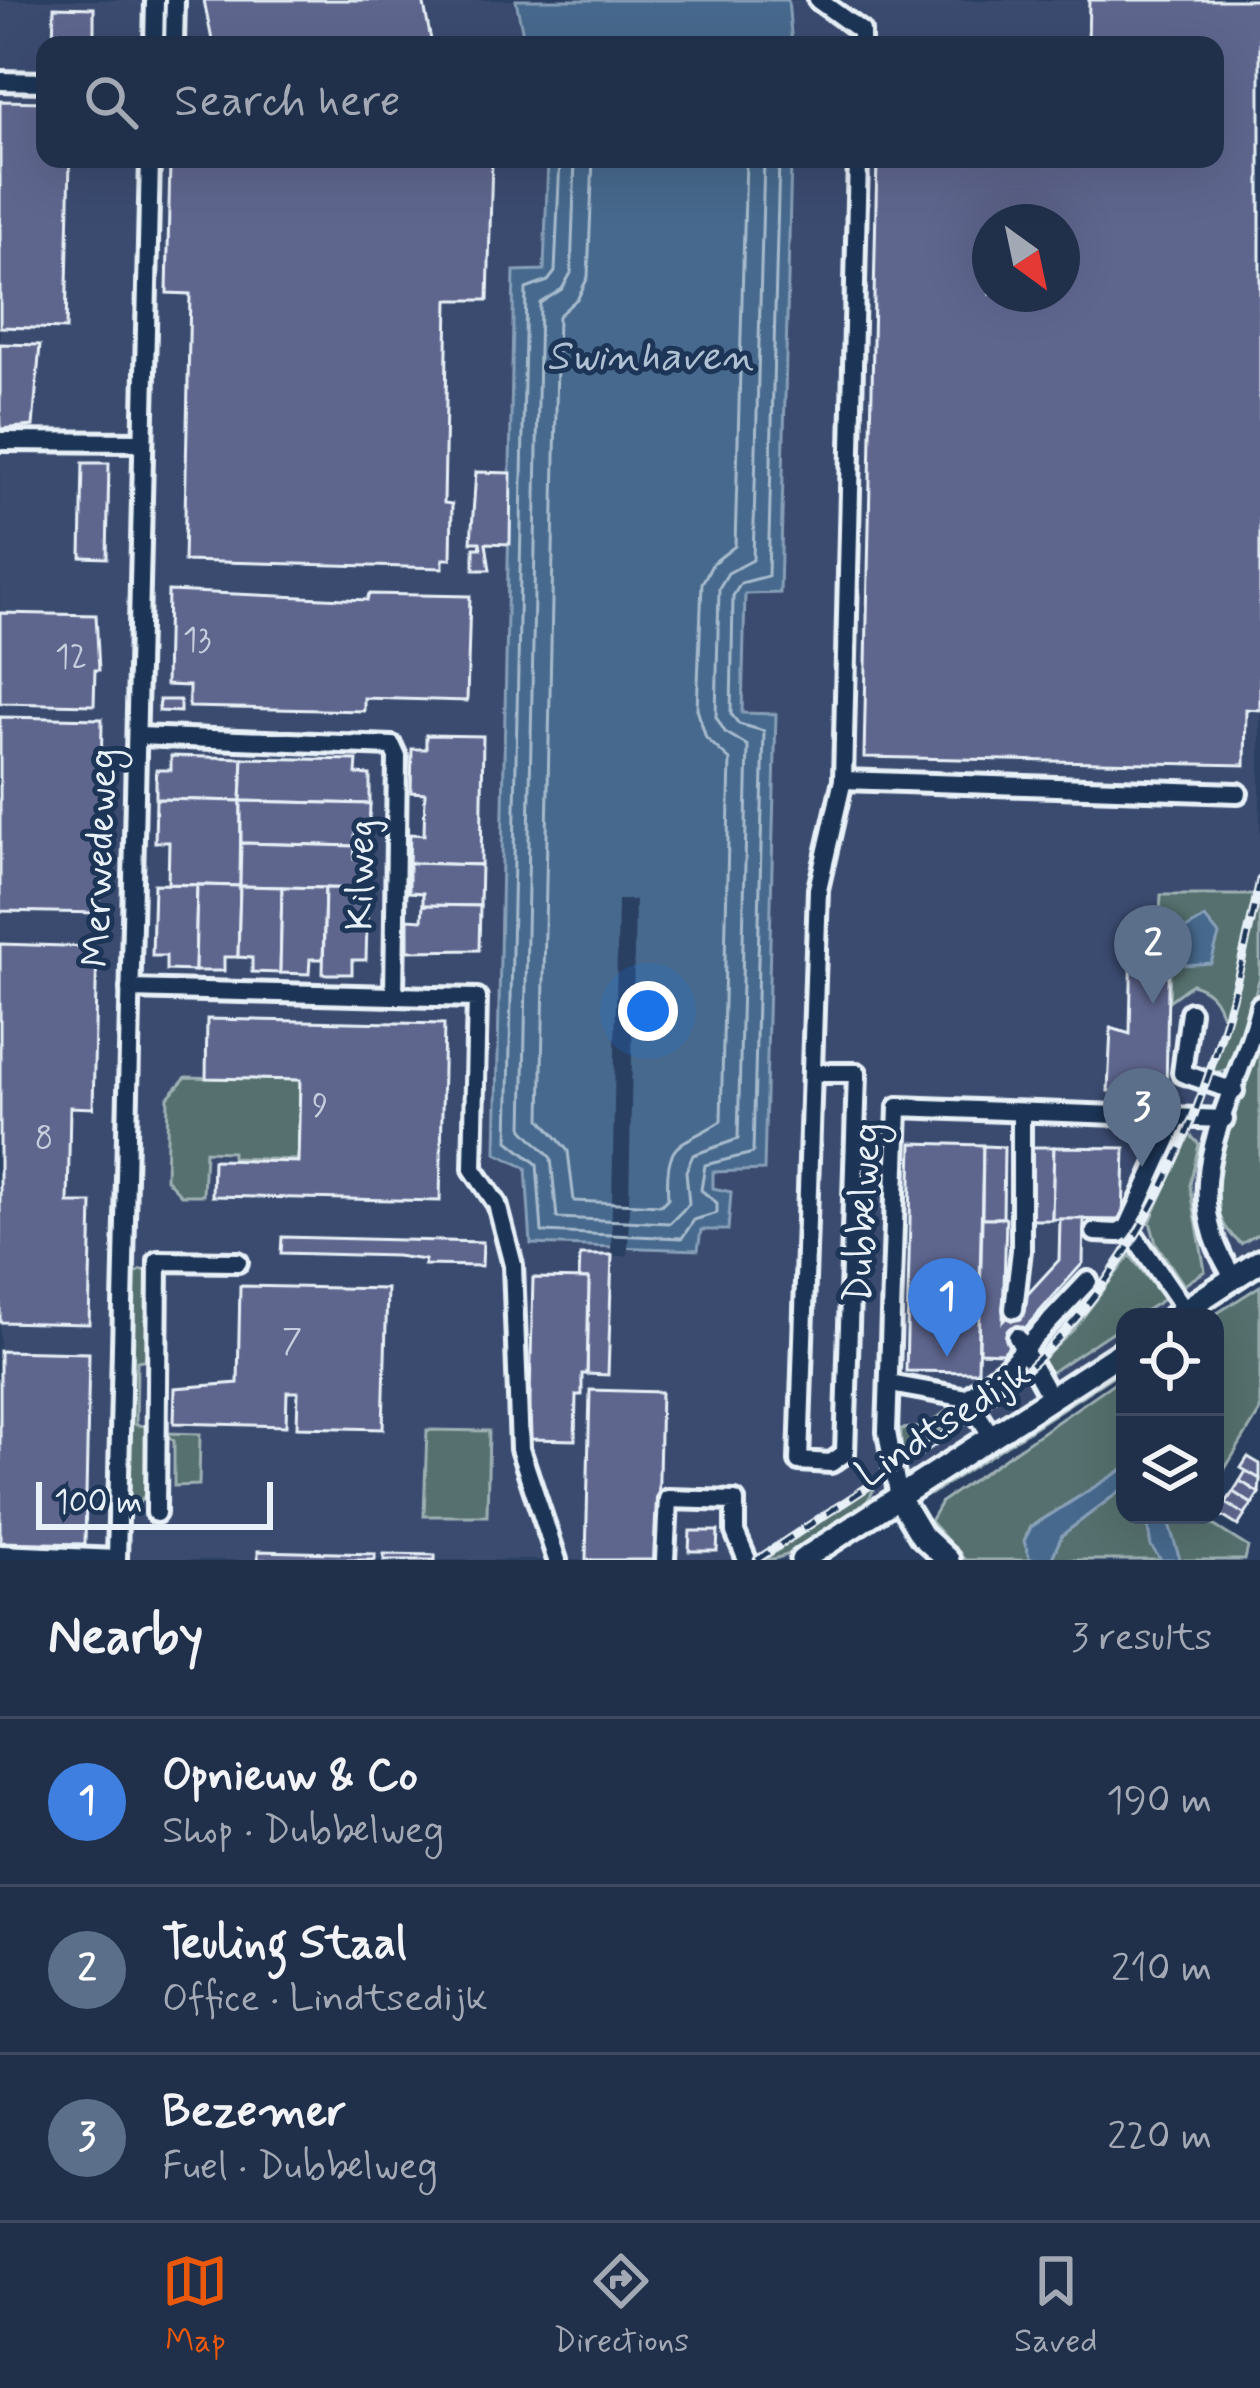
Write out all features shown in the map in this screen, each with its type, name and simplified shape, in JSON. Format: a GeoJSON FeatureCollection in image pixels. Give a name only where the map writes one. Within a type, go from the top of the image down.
{"type":"FeatureCollection","features":[{"type":"Feature","properties":{"kind":"main road"},"geometry":{"type":"LineString","coordinates":[[1187,1308],[1260,1261]]}},
{"type":"Feature","properties":{"kind":"main road","name":"Lindtsedijk"},"geometry":{"type":"LineString","coordinates":[[802,1560],[1116,1356]]}},
{"type":"Feature","properties":{"kind":"main road"},"geometry":{"type":"LineString","coordinates":[[899,1498],[920,1534],[948,1560]]}},
{"type":"Feature","properties":{"kind":"street"},"geometry":{"type":"LineString","coordinates":[[154,36],[155,0]]}},
{"type":"Feature","properties":{"kind":"street"},"geometry":{"type":"LineString","coordinates":[[174,36],[175,0]]}},
{"type":"Feature","properties":{"kind":"street"},"geometry":{"type":"LineString","coordinates":[[818,0],[861,36]]}},
{"type":"Feature","properties":{"kind":"street"},"geometry":{"type":"LineString","coordinates":[[0,81],[36,82]]}},
{"type":"Feature","properties":{"kind":"street","name":"Merwedeweg"},"geometry":{"type":"LineString","coordinates":[[117,1559],[151,168]]}},
{"type":"Feature","properties":{"kind":"street"},"geometry":{"type":"LineString","coordinates":[[812,1073],[857,1073],[845,1453],[831,1463],[799,1461],[818,889],[843,780],[858,168]]}},
{"type":"Feature","properties":{"kind":"street"},"geometry":{"type":"LineString","coordinates":[[0,441],[143,442]]}},
{"type":"Feature","properties":{"kind":"street","name":"Kilweg"},"geometry":{"type":"LineString","coordinates":[[138,736],[392,746],[397,757],[394,996]]}},
{"type":"Feature","properties":{"kind":"street"},"geometry":{"type":"LineString","coordinates":[[843,780],[1238,794]]}},
{"type":"Feature","properties":{"kind":"street"},"geometry":{"type":"LineString","coordinates":[[130,989],[477,998],[473,1169],[497,1204],[513,1265],[520,1449],[557,1560]]}},
{"type":"Feature","properties":{"kind":"street"},"geometry":{"type":"LineString","coordinates":[[1234,1278],[1204,1210],[1206,1175],[1260,1005]]}},
{"type":"Feature","properties":{"kind":"street"},"geometry":{"type":"LineString","coordinates":[[1190,1012],[1182,1073],[1234,1091]]}},
{"type":"Feature","properties":{"kind":"street","name":"Dubbelweg"},"geometry":{"type":"LineString","coordinates":[[899,1498],[887,1450],[898,1107],[1224,1119]]}},
{"type":"Feature","properties":{"kind":"street"},"geometry":{"type":"LineString","coordinates":[[1014,1310],[1021,1250],[1021,1112]]}},
{"type":"Feature","properties":{"kind":"street"},"geometry":{"type":"LineString","coordinates":[[1095,1232],[1119,1233],[1128,1227],[1178,1117]]}},
{"type":"Feature","properties":{"kind":"street"},"geometry":{"type":"LineString","coordinates":[[1128,1227],[1176,1308]]}},
{"type":"Feature","properties":{"kind":"street"},"geometry":{"type":"LineString","coordinates":[[124,1260],[238,1262]]}},
{"type":"Feature","properties":{"kind":"street"},"geometry":{"type":"LineString","coordinates":[[156,1513],[158,1261]]}},
{"type":"Feature","properties":{"kind":"street"},"geometry":{"type":"LineString","coordinates":[[967,1398],[1088,1281]]}},
{"type":"Feature","properties":{"kind":"street"},"geometry":{"type":"LineString","coordinates":[[1020,1344],[1052,1400]]}},
{"type":"Feature","properties":{"kind":"street"},"geometry":{"type":"LineString","coordinates":[[890,1384],[967,1398],[994,1438]]}},
{"type":"Feature","properties":{"kind":"street"},"geometry":{"type":"LineString","coordinates":[[665,1560],[668,1499],[735,1501],[735,1532],[747,1560]]}},
{"type":"Feature","properties":{"kind":"street"},"geometry":{"type":"LineString","coordinates":[[0,1554],[117,1559]]}},
{"type":"Feature","properties":{"kind":"shaded area"},"geometry":{"type":"Polygon","coordinates":[[[0,0],[1260,0],[1260,1268],[1200,1308],[1116,1308],[1116,1363],[817,1560],[0,1560],[0,0]]]}},
{"type":"Feature","properties":{"kind":"green space"},"geometry":{"type":"Polygon","coordinates":[[[1161,895],[1256,895],[1224,1021],[1213,998],[1192,984],[1169,1001],[1171,937],[1159,936],[1161,895]]]}},
{"type":"Feature","properties":{"kind":"green space"},"geometry":{"type":"Polygon","coordinates":[[[1260,899],[1260,977],[1233,1066],[1218,1073],[1211,1070],[1260,899]]]}},
{"type":"Feature","properties":{"kind":"green space"},"geometry":{"type":"Polygon","coordinates":[[[1260,1031],[1260,1233],[1241,1244],[1223,1223],[1214,1198],[1214,1170],[1228,1111],[1260,1031]]]}},
{"type":"Feature","properties":{"kind":"green space"},"geometry":{"type":"Polygon","coordinates":[[[186,1077],[300,1080],[298,1160],[232,1158],[232,1152],[205,1151],[203,1195],[181,1195],[166,1179],[168,1097],[186,1077]]]}},
{"type":"Feature","properties":{"kind":"green space"},"geometry":{"type":"Polygon","coordinates":[[[1189,1134],[1199,1144],[1190,1185],[1205,1271],[1184,1285],[1156,1243],[1150,1222],[1189,1134]]]}},
{"type":"Feature","properties":{"kind":"green space"},"geometry":{"type":"Polygon","coordinates":[[[1130,1255],[1164,1299],[1150,1308],[1116,1308],[1116,1329],[1050,1373],[1041,1361],[1074,1329],[1130,1255]]]}},
{"type":"Feature","properties":{"kind":"green space"},"geometry":{"type":"Polygon","coordinates":[[[152,1271],[149,1359],[137,1361],[136,1425],[147,1426],[146,1493],[139,1503],[128,1496],[133,1275],[152,1271]]]}},
{"type":"Feature","properties":{"kind":"green space"},"geometry":{"type":"Polygon","coordinates":[[[1260,1286],[1260,1411],[1224,1470],[1224,1416],[1224,1309],[1260,1286]]]}},
{"type":"Feature","properties":{"kind":"green space"},"geometry":{"type":"Polygon","coordinates":[[[1116,1366],[1116,1374],[930,1495],[1116,1366]]]}},
{"type":"Feature","properties":{"kind":"green space"},"geometry":{"type":"Polygon","coordinates":[[[1116,1381],[1116,1474],[1030,1527],[1024,1541],[1031,1560],[965,1560],[930,1521],[941,1502],[1116,1381]]]}},
{"type":"Feature","properties":{"kind":"green space"},"geometry":{"type":"Polygon","coordinates":[[[957,1403],[963,1414],[906,1453],[901,1447],[901,1429],[925,1427],[957,1403]]]}},
{"type":"Feature","properties":{"kind":"green space"},"geometry":{"type":"Polygon","coordinates":[[[427,1430],[489,1431],[487,1516],[424,1516],[427,1430]]]}},
{"type":"Feature","properties":{"kind":"green space"},"geometry":{"type":"Polygon","coordinates":[[[163,1433],[200,1434],[199,1485],[174,1486],[174,1441],[163,1433]]]}},
{"type":"Feature","properties":{"kind":"green space"},"geometry":{"type":"Polygon","coordinates":[[[875,1483],[861,1508],[830,1533],[764,1560],[875,1483]]]}},
{"type":"Feature","properties":{"kind":"green space"},"geometry":{"type":"Polygon","coordinates":[[[1116,1494],[1116,1524],[1147,1524],[1151,1546],[1161,1560],[1051,1560],[1062,1535],[1116,1494]]]}},
{"type":"Feature","properties":{"kind":"green space"},"geometry":{"type":"Polygon","coordinates":[[[1169,1524],[1211,1524],[1248,1547],[1245,1560],[1180,1560],[1169,1524]]]}},
{"type":"Feature","properties":{"kind":"water"},"geometry":{"type":"Polygon","coordinates":[[[516,0],[788,0],[791,36],[523,36],[516,0]]]}},
{"type":"Feature","properties":{"kind":"water","name":"Swinhaven"},"geometry":{"type":"Polygon","coordinates":[[[548,168],[791,168],[780,593],[745,594],[742,713],[776,714],[764,1170],[713,1172],[713,1188],[731,1192],[728,1230],[701,1230],[698,1250],[531,1244],[526,1168],[496,1153],[514,271],[544,270],[548,168]]]}},
{"type":"Feature","properties":{"kind":"water"},"geometry":{"type":"Polygon","coordinates":[[[1205,918],[1219,935],[1211,963],[1185,965],[1184,930],[1205,918]]]}},
{"type":"Feature","properties":{"kind":"water"},"geometry":{"type":"Polygon","coordinates":[[[1116,1474],[1116,1494],[1062,1535],[1051,1560],[1030,1559],[1024,1541],[1031,1527],[1116,1474]]]}},
{"type":"Feature","properties":{"kind":"water"},"geometry":{"type":"Polygon","coordinates":[[[1147,1524],[1169,1524],[1180,1560],[1161,1560],[1151,1546],[1147,1524]]]}},
{"type":"Feature","properties":{"kind":"pier"},"geometry":{"type":"Polygon","coordinates":[[[618,900],[635,900],[628,1256],[611,1256],[618,900]]]}},
{"type":"Feature","properties":{"kind":"building"},"geometry":{"type":"Polygon","coordinates":[[[204,0],[423,0],[430,36],[211,36],[204,0]]]}},
{"type":"Feature","properties":{"kind":"building"},"geometry":{"type":"Polygon","coordinates":[[[1089,0],[1260,0],[1260,710],[1246,709],[1245,765],[864,757],[877,168],[1224,168],[1224,36],[1088,36],[1089,0]]]}},
{"type":"Feature","properties":{"kind":"building"},"geometry":{"type":"Polygon","coordinates":[[[54,7],[94,8],[94,36],[53,36],[54,7]]]}},
{"type":"Feature","properties":{"kind":"building"},"geometry":{"type":"Polygon","coordinates":[[[0,101],[36,102],[36,168],[70,168],[66,329],[0,327],[0,101]]]}},
{"type":"Feature","properties":{"kind":"building"},"geometry":{"type":"Polygon","coordinates":[[[170,168],[492,168],[488,300],[448,300],[444,503],[452,504],[451,559],[443,559],[443,568],[184,561],[190,294],[167,293],[170,168]]]}},
{"type":"Feature","properties":{"kind":"building"},"geometry":{"type":"Polygon","coordinates":[[[0,344],[40,345],[33,426],[0,429],[0,344]]]}},
{"type":"Feature","properties":{"kind":"building"},"geometry":{"type":"Polygon","coordinates":[[[83,463],[109,463],[107,558],[81,557],[83,463]]]}},
{"type":"Feature","properties":{"kind":"building"},"geometry":{"type":"Polygon","coordinates":[[[476,472],[511,473],[510,544],[486,543],[490,570],[474,570],[474,548],[481,548],[480,542],[471,542],[476,472]]]}},
{"type":"Feature","properties":{"kind":"building"},"geometry":{"type":"Polygon","coordinates":[[[168,591],[367,600],[369,594],[470,596],[467,701],[364,698],[364,711],[189,707],[189,686],[166,685],[168,591]]]}},
{"type":"Feature","properties":{"kind":"building"},"geometry":{"type":"Polygon","coordinates":[[[0,613],[96,615],[99,670],[95,670],[94,705],[0,703],[0,613]]]}},
{"type":"Feature","properties":{"kind":"building"},"geometry":{"type":"Polygon","coordinates":[[[159,700],[180,700],[180,712],[159,711],[159,700]]]}},
{"type":"Feature","properties":{"kind":"building"},"geometry":{"type":"Polygon","coordinates":[[[0,717],[102,719],[99,913],[0,911],[0,717]]]}},
{"type":"Feature","properties":{"kind":"building"},"geometry":{"type":"Polygon","coordinates":[[[426,735],[483,736],[481,865],[409,863],[410,834],[424,835],[425,793],[411,792],[412,749],[426,749],[426,735]]]}},
{"type":"Feature","properties":{"kind":"building"},"geometry":{"type":"Polygon","coordinates":[[[171,756],[243,758],[241,801],[156,799],[156,770],[171,770],[171,756]]]}},
{"type":"Feature","properties":{"kind":"building"},"geometry":{"type":"Polygon","coordinates":[[[243,758],[357,760],[356,774],[370,775],[370,804],[241,801],[243,758]]]}},
{"type":"Feature","properties":{"kind":"building"},"geometry":{"type":"Polygon","coordinates":[[[156,799],[241,801],[240,886],[168,884],[169,842],[155,842],[156,799]]]}},
{"type":"Feature","properties":{"kind":"building"},"geometry":{"type":"Polygon","coordinates":[[[241,801],[370,804],[369,833],[355,832],[355,846],[241,843],[241,801]]]}},
{"type":"Feature","properties":{"kind":"building"},"geometry":{"type":"Polygon","coordinates":[[[241,843],[355,846],[354,859],[368,860],[368,889],[240,886],[241,843]]]}},
{"type":"Feature","properties":{"kind":"building"},"geometry":{"type":"Polygon","coordinates":[[[409,863],[481,865],[480,906],[423,905],[423,893],[409,892],[409,863]]]}},
{"type":"Feature","properties":{"kind":"building"},"geometry":{"type":"Polygon","coordinates":[[[154,884],[197,885],[195,971],[166,970],[166,956],[152,956],[154,884]]]}},
{"type":"Feature","properties":{"kind":"building"},"geometry":{"type":"Polygon","coordinates":[[[197,885],[240,886],[238,957],[224,957],[224,971],[195,971],[197,885]]]}},
{"type":"Feature","properties":{"kind":"building"},"geometry":{"type":"Polygon","coordinates":[[[240,886],[282,887],[280,973],[252,972],[252,958],[238,957],[240,886]]]}},
{"type":"Feature","properties":{"kind":"building"},"geometry":{"type":"Polygon","coordinates":[[[282,887],[325,888],[323,959],[310,959],[309,974],[280,973],[282,887]]]}},
{"type":"Feature","properties":{"kind":"building"},"geometry":{"type":"Polygon","coordinates":[[[325,888],[368,889],[366,960],[352,960],[352,974],[323,974],[325,888]]]}},
{"type":"Feature","properties":{"kind":"building"},"geometry":{"type":"Polygon","coordinates":[[[423,905],[480,906],[479,950],[408,951],[408,919],[422,920],[423,905]]]}},
{"type":"Feature","properties":{"kind":"building"},"geometry":{"type":"Polygon","coordinates":[[[1132,936],[1169,937],[1166,1092],[1108,1091],[1111,1028],[1130,1034],[1132,936]]]}},
{"type":"Feature","properties":{"kind":"building"},"geometry":{"type":"Polygon","coordinates":[[[0,944],[97,947],[93,1108],[70,1107],[68,1203],[92,1203],[89,1324],[0,1322],[0,944]]]}},
{"type":"Feature","properties":{"kind":"building"},"geometry":{"type":"Polygon","coordinates":[[[207,1019],[444,1024],[440,1201],[212,1196],[213,1160],[298,1162],[300,1080],[206,1078],[207,1019]]]}},
{"type":"Feature","properties":{"kind":"building"},"geometry":{"type":"Polygon","coordinates":[[[912,1143],[983,1145],[978,1372],[906,1371],[912,1143]]]}},
{"type":"Feature","properties":{"kind":"building"},"geometry":{"type":"Polygon","coordinates":[[[983,1146],[1004,1147],[1003,1218],[982,1218],[983,1146]]]}},
{"type":"Feature","properties":{"kind":"building"},"geometry":{"type":"Polygon","coordinates":[[[1032,1147],[1054,1147],[1052,1220],[1030,1220],[1032,1147]]]}},
{"type":"Feature","properties":{"kind":"building"},"geometry":{"type":"Polygon","coordinates":[[[1054,1147],[1125,1148],[1123,1220],[1052,1219],[1054,1147]]]}},
{"type":"Feature","properties":{"kind":"building"},"geometry":{"type":"Polygon","coordinates":[[[982,1218],[1006,1218],[1003,1321],[1059,1260],[1060,1219],[1084,1219],[1083,1263],[1003,1353],[979,1352],[982,1218]]]}},
{"type":"Feature","properties":{"kind":"building"},"geometry":{"type":"Polygon","coordinates":[[[282,1237],[483,1242],[482,1266],[424,1265],[425,1260],[396,1256],[281,1253],[282,1237]]]}},
{"type":"Feature","properties":{"kind":"building"},"geometry":{"type":"Polygon","coordinates":[[[580,1255],[612,1255],[608,1375],[587,1374],[589,1279],[579,1279],[580,1255]]]}},
{"type":"Feature","properties":{"kind":"building"},"geometry":{"type":"Polygon","coordinates":[[[533,1278],[589,1279],[587,1374],[582,1374],[582,1395],[576,1395],[575,1440],[529,1439],[533,1278]]]}},
{"type":"Feature","properties":{"kind":"building"},"geometry":{"type":"Polygon","coordinates":[[[240,1286],[387,1289],[383,1429],[297,1427],[298,1392],[287,1392],[286,1426],[174,1423],[175,1388],[238,1383],[240,1286]]]}},
{"type":"Feature","properties":{"kind":"building"},"geometry":{"type":"Polygon","coordinates":[[[0,1351],[89,1353],[85,1544],[0,1542],[0,1351]]]}},
{"type":"Feature","properties":{"kind":"building"},"geometry":{"type":"Polygon","coordinates":[[[590,1390],[661,1392],[657,1560],[586,1560],[590,1390]]]}},
{"type":"Feature","properties":{"kind":"building"},"geometry":{"type":"Polygon","coordinates":[[[1248,1457],[1260,1464],[1260,1479],[1241,1468],[1248,1457]]]}},
{"type":"Feature","properties":{"kind":"building"},"geometry":{"type":"Polygon","coordinates":[[[1246,1471],[1260,1479],[1259,1493],[1240,1481],[1246,1471]]]}},
{"type":"Feature","properties":{"kind":"building"},"geometry":{"type":"Polygon","coordinates":[[[1240,1481],[1259,1493],[1252,1504],[1233,1492],[1240,1481]]]}},
{"type":"Feature","properties":{"kind":"building"},"geometry":{"type":"Polygon","coordinates":[[[1233,1492],[1252,1504],[1245,1515],[1226,1503],[1233,1492]]]}},
{"type":"Feature","properties":{"kind":"building"},"geometry":{"type":"Polygon","coordinates":[[[1226,1503],[1245,1515],[1238,1526],[1224,1517],[1226,1503]]]}},
{"type":"Feature","properties":{"kind":"building"},"geometry":{"type":"Polygon","coordinates":[[[690,1531],[718,1531],[717,1551],[689,1551],[690,1531]]]}},
{"type":"Feature","properties":{"kind":"building"},"geometry":{"type":"Polygon","coordinates":[[[258,1551],[375,1554],[375,1560],[258,1560],[258,1551]]]}},
{"type":"Feature","properties":{"kind":"building"},"geometry":{"type":"Polygon","coordinates":[[[384,1554],[435,1555],[435,1560],[384,1560],[384,1554]]]}},
{"type":"Feature","properties":{"kind":"railway"},"geometry":{"type":"LineString","coordinates":[[757,1560],[994,1397],[1074,1321],[1116,1267],[1151,1208],[1206,1081],[1260,880]]}},
{"type":"Feature","properties":{"kind":"place","name":"Teuling Staal"},"geometry":{"type":"Point","coordinates":[1153,1004]}},
{"type":"Feature","properties":{"kind":"place","name":"Bezemer"},"geometry":{"type":"Point","coordinates":[1142,1167]}},
{"type":"Feature","properties":{"kind":"place","name":"Opnieuw & Co"},"geometry":{"type":"Point","coordinates":[947,1357]}}]}
